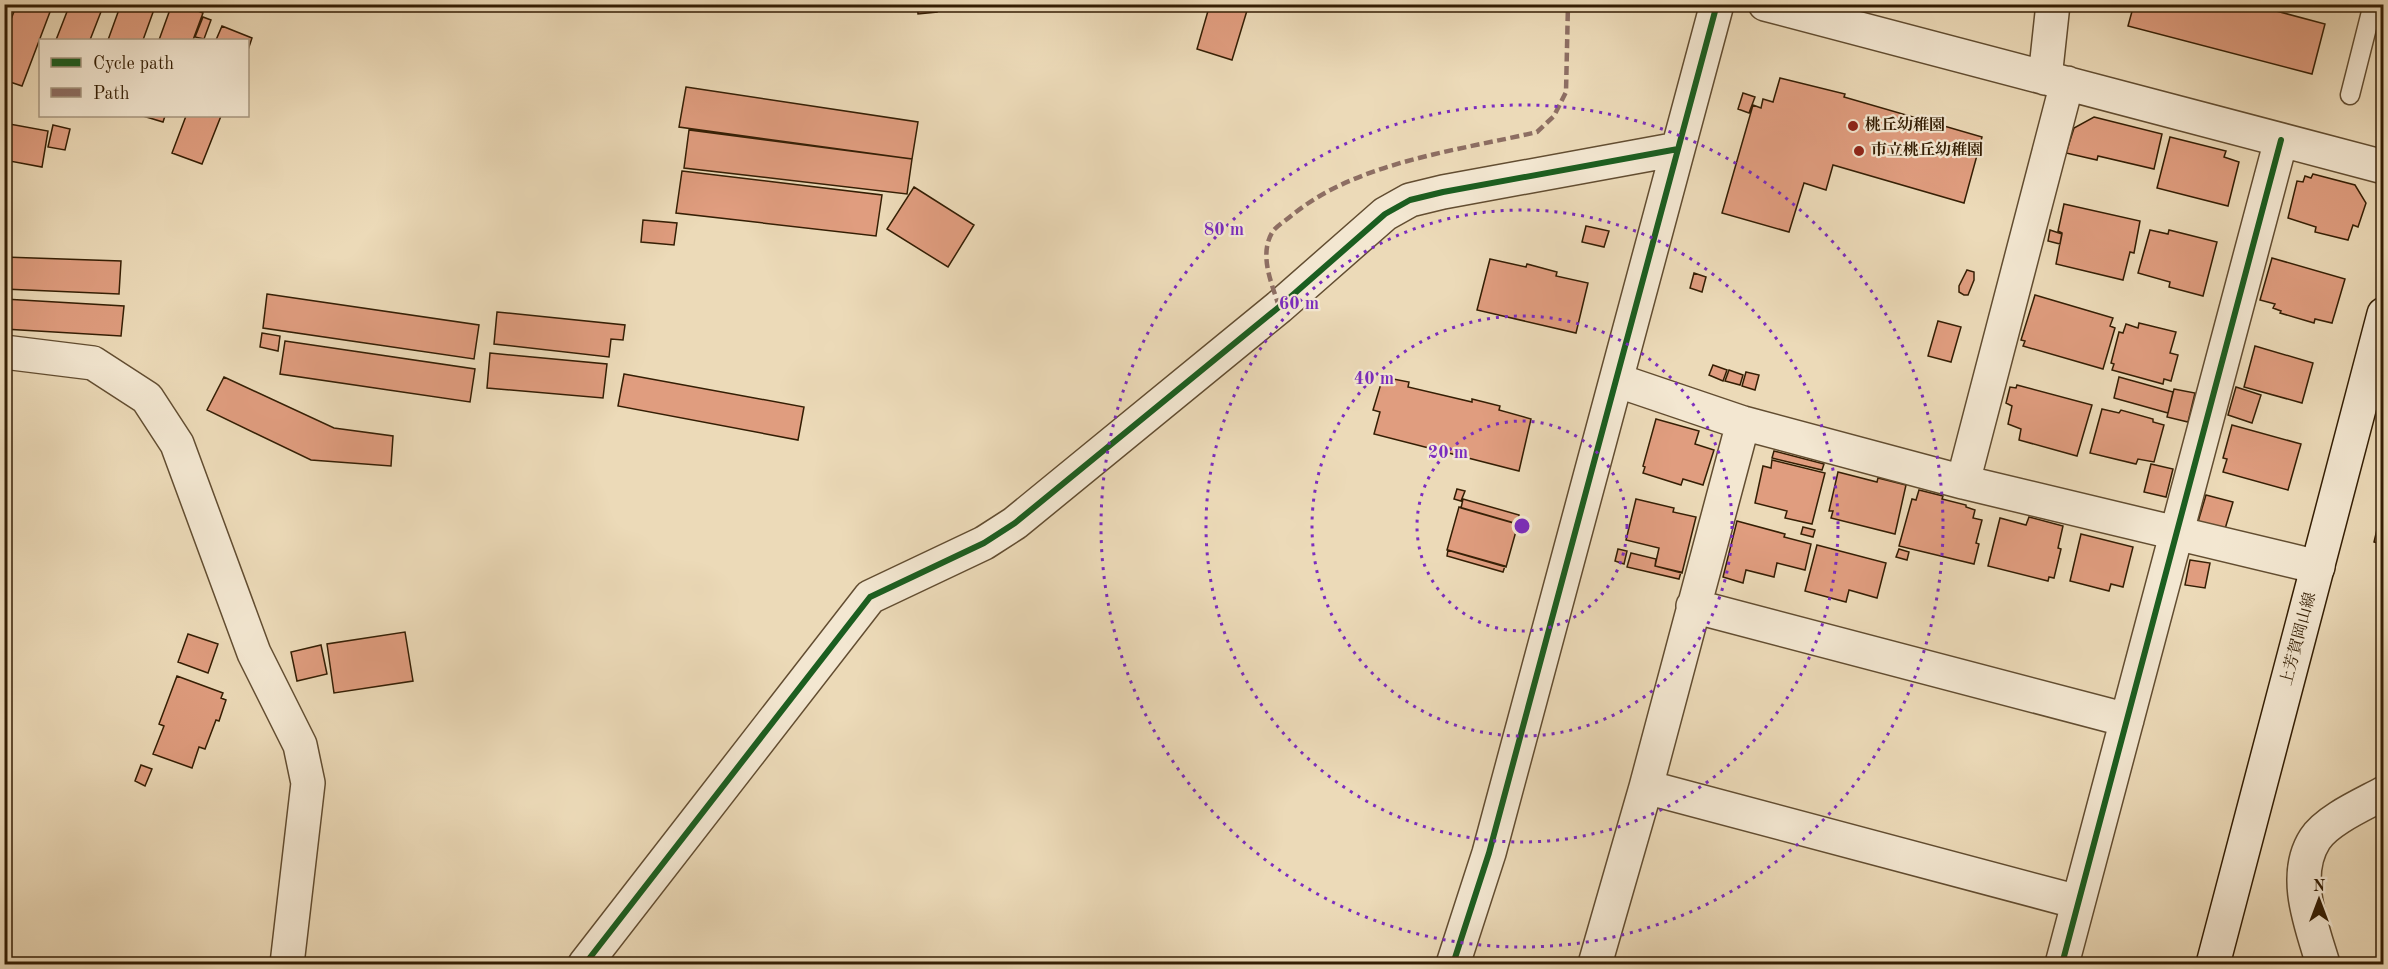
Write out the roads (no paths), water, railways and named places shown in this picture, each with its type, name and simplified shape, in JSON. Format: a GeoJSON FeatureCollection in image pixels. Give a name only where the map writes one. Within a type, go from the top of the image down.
{"type":"FeatureCollection","features":[{"type":"Feature","properties":{"kind":"street"},"geometry":{"type":"LineString","coordinates":[[1453,964],[1489,853],[1717,4]]}},
{"type":"Feature","properties":{"kind":"street"},"geometry":{"type":"LineString","coordinates":[[1765,4],[2384,166]]}},
{"type":"Feature","properties":{"kind":"street"},"geometry":{"type":"LineString","coordinates":[[1963,482],[2056,80],[2054,4]]}},
{"type":"Feature","properties":{"kind":"street"},"geometry":{"type":"LineString","coordinates":[[2062,964],[2281,140]]}},
{"type":"Feature","properties":{"kind":"street"},"geometry":{"type":"LineString","coordinates":[[585,964],[870,597],[984,543],[1016,523],[1394,209],[1410,200],[1678,149]]}},
{"type":"Feature","properties":{"kind":"street","name":"上芳賀岡山線"},"geometry":{"type":"LineString","coordinates":[[2213,964],[2384,314]]}},
{"type":"Feature","properties":{"kind":"street"},"geometry":{"type":"LineString","coordinates":[[4,352],[93,363],[147,398],[177,444],[254,653],[300,745],[308,783],[287,964]]}},
{"type":"Feature","properties":{"kind":"street"},"geometry":{"type":"LineString","coordinates":[[1616,380],[1743,423],[1963,482],[2176,535],[2318,567]]}},
{"type":"Feature","properties":{"kind":"street"},"geometry":{"type":"LineString","coordinates":[[1595,964],[1646,787],[1743,423]]}},
{"type":"Feature","properties":{"kind":"street"},"geometry":{"type":"LineString","coordinates":[[1693,606],[2127,720]]}},
{"type":"Feature","properties":{"kind":"street"},"geometry":{"type":"LineString","coordinates":[[1646,787],[2078,902]]}},
{"type":"Feature","properties":{"kind":"street"},"geometry":{"type":"LineString","coordinates":[[2323,964],[2306,895],[2304,873],[2308,856],[2315,838],[2332,823],[2384,793]]}},
{"type":"Feature","properties":{"kind":"lane"},"geometry":{"type":"LineString","coordinates":[[2350,95],[2373,4]]}},
{"type":"Feature","properties":{"kind":"place","name":"桃丘幼稚園"},"geometry":{"type":"Point","coordinates":[1853,126]}},
{"type":"Feature","properties":{"kind":"place","name":"市立桃丘幼稚園"},"geometry":{"type":"Point","coordinates":[1859,151]}}]}
